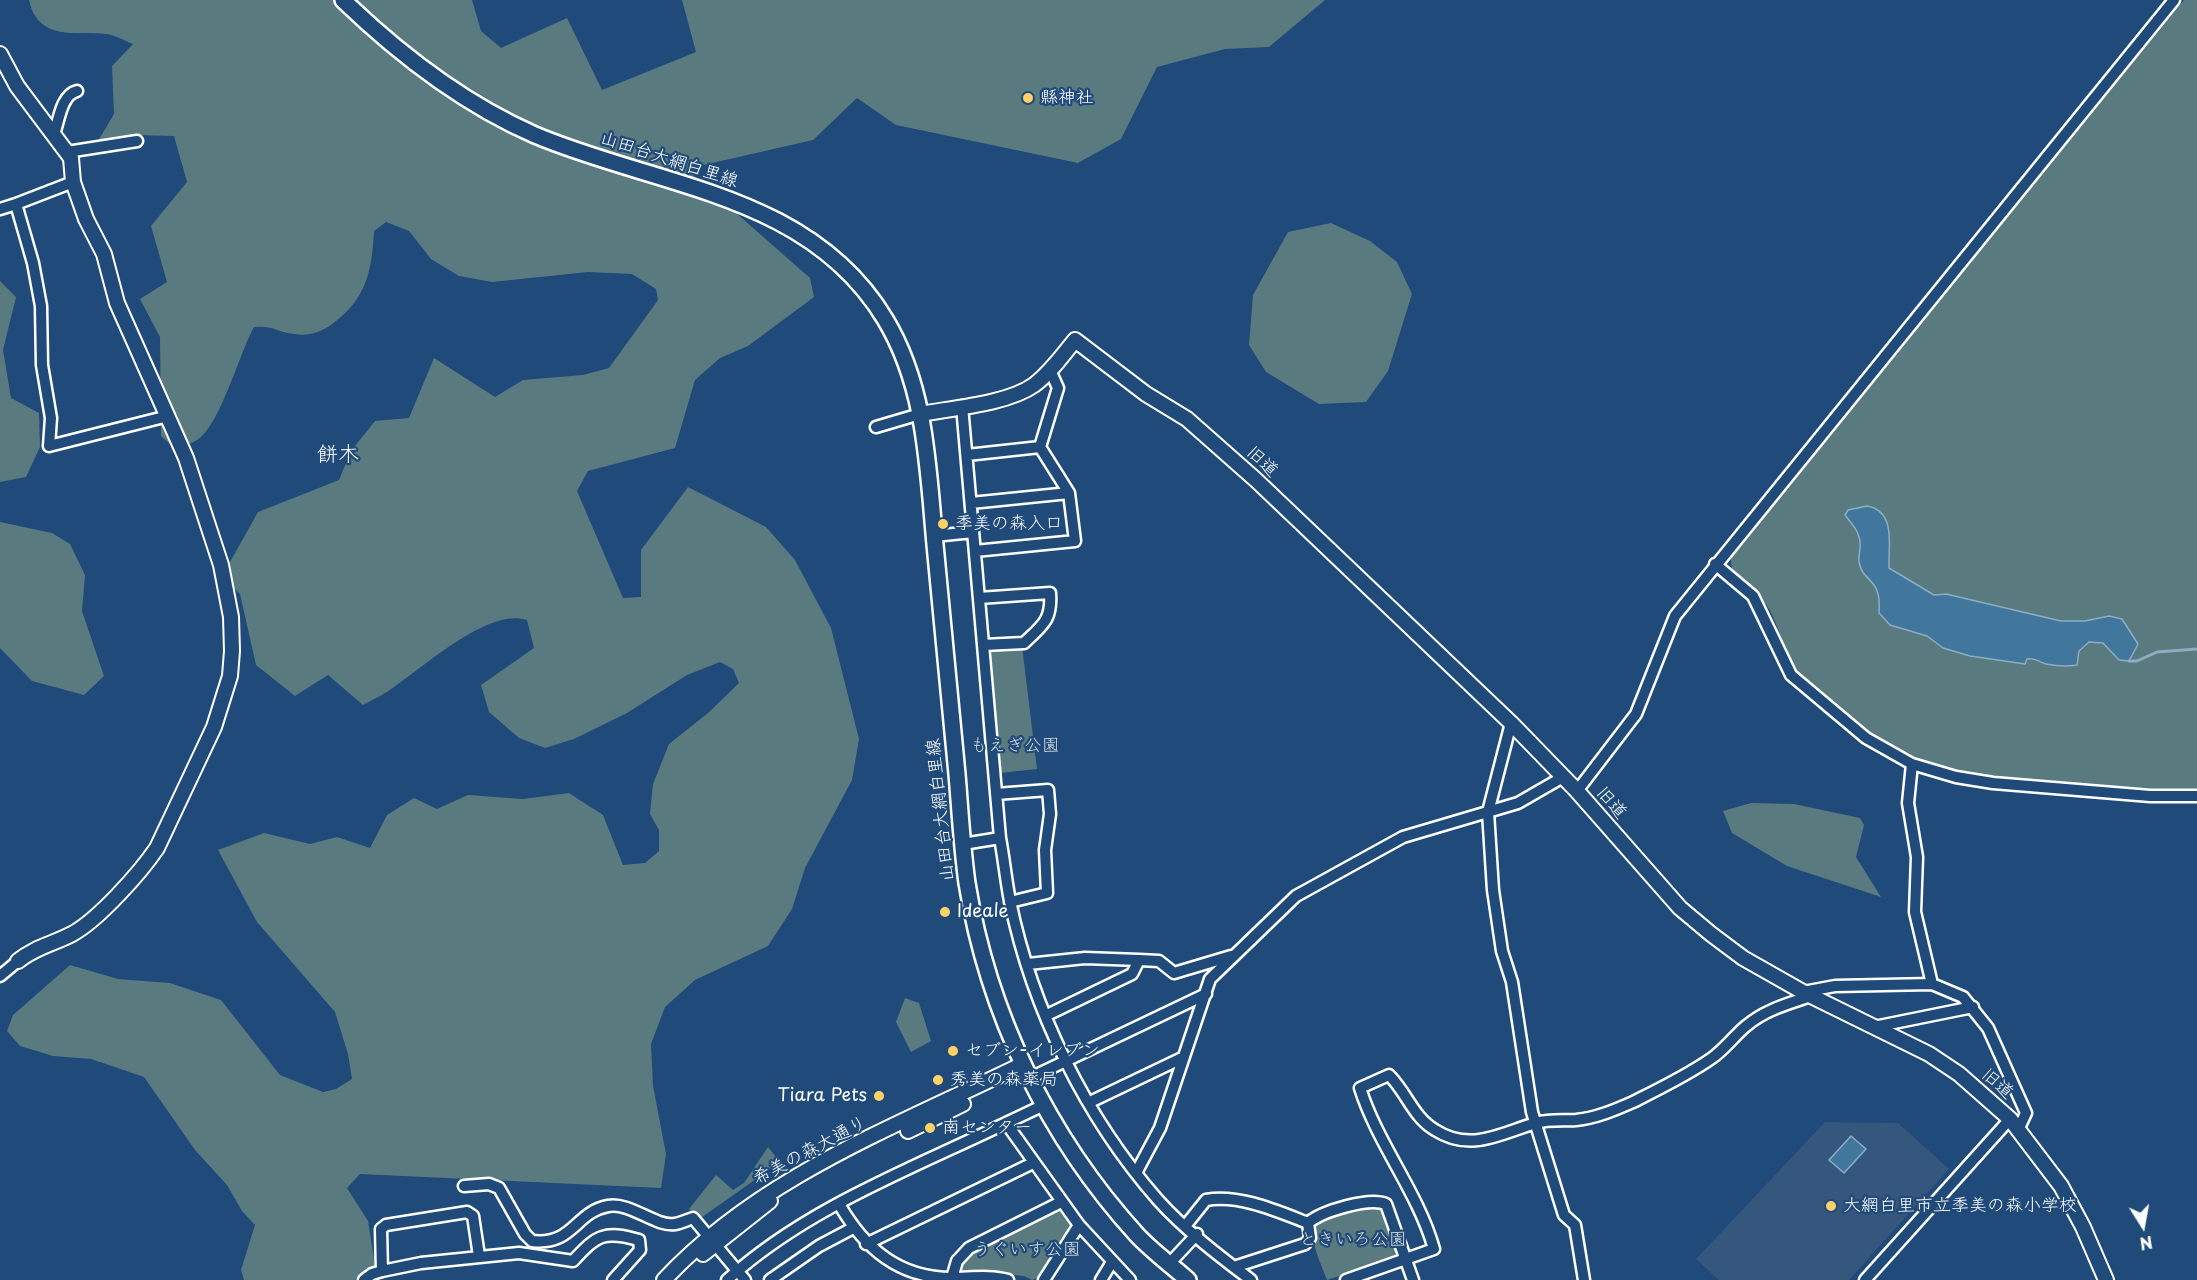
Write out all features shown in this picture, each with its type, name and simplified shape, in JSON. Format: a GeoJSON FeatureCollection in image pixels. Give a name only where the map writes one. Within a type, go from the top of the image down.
{"type":"FeatureCollection","features":[{"type":"Feature","properties":{"kind":"main road","name":"山田台大網白里線"},"geometry":{"type":"LineString","coordinates":[[343,0],[378,34],[439,81],[511,124],[593,157],[754,209],[814,241],[860,284],[885,319],[904,356],[920,414],[967,881],[984,958],[1000,1011],[1027,1072],[1076,1160],[1139,1237],[1188,1280]]}},
{"type":"Feature","properties":{"kind":"street"},"geometry":{"type":"LineString","coordinates":[[1577,791],[1636,714],[1675,616],[2174,0]]}},
{"type":"Feature","properties":{"kind":"street"},"geometry":{"type":"LineString","coordinates":[[0,54],[12,78],[71,158],[73,182],[86,219],[104,254],[117,303],[193,477],[223,576],[231,617],[232,651],[224,699],[214,727],[157,848],[144,867],[91,921],[74,933],[32,950],[0,976]]}},
{"type":"Feature","properties":{"kind":"street"},"geometry":{"type":"LineString","coordinates":[[54,134],[64,102],[72,92],[77,91]]}},
{"type":"Feature","properties":{"kind":"street"},"geometry":{"type":"LineString","coordinates":[[66,152],[137,141]]}},
{"type":"Feature","properties":{"kind":"street"},"geometry":{"type":"LineString","coordinates":[[0,209],[73,182]]}},
{"type":"Feature","properties":{"kind":"street"},"geometry":{"type":"LineString","coordinates":[[16,204],[33,262],[41,306],[42,365],[51,418],[49,446],[168,416]]}},
{"type":"Feature","properties":{"kind":"street","name":"旧道"},"geometry":{"type":"LineString","coordinates":[[1050,370],[1075,340],[1146,394],[1196,427],[1256,480],[1511,723],[1577,791],[1680,908],[1743,958],[1807,994],[1929,1053],[1959,1074],[2014,1123],[2061,1186],[2083,1227],[2106,1280]]}},
{"type":"Feature","properties":{"kind":"street"},"geometry":{"type":"LineString","coordinates":[[876,427],[920,414],[1017,393],[1033,386],[1050,370],[1058,388],[1040,447],[1069,493],[1075,541],[975,551]]}},
{"type":"Feature","properties":{"kind":"street"},"geometry":{"type":"LineString","coordinates":[[962,406],[1000,838],[1010,902],[1028,964],[1066,1060],[1114,1144],[1160,1202],[1251,1280]]}},
{"type":"Feature","properties":{"kind":"street"},"geometry":{"type":"LineString","coordinates":[[967,455],[1040,447]]}},
{"type":"Feature","properties":{"kind":"street"},"geometry":{"type":"LineString","coordinates":[[971,502],[1069,493]]}},
{"type":"Feature","properties":{"kind":"street"},"geometry":{"type":"LineString","coordinates":[[934,536],[973,532]]}},
{"type":"Feature","properties":{"kind":"street"},"geometry":{"type":"LineString","coordinates":[[1715,564],[1753,596],[1791,675],[1866,738],[1912,764],[1956,777],[1993,783],[2150,795],[2197,796]]}},
{"type":"Feature","properties":{"kind":"street"},"geometry":{"type":"LineString","coordinates":[[979,598],[1050,593],[1051,610],[1046,622],[1024,643],[983,645]]}},
{"type":"Feature","properties":{"kind":"street"},"geometry":{"type":"LineString","coordinates":[[1511,723],[1488,812],[1493,890],[1502,951],[1512,982],[1536,1123],[1564,1215],[1575,1226],[1584,1280]]}},
{"type":"Feature","properties":{"kind":"street"},"geometry":{"type":"LineString","coordinates":[[1912,764],[1908,803],[1917,857],[1915,912],[1932,984]]}},
{"type":"Feature","properties":{"kind":"street"},"geometry":{"type":"LineString","coordinates":[[1028,964],[1085,958],[1159,962],[1174,973],[1215,968],[1235,955],[1296,896],[1322,881],[1404,837],[1518,803],[1563,777]]}},
{"type":"Feature","properties":{"kind":"street"},"geometry":{"type":"LineString","coordinates":[[996,794],[1048,790],[1050,814],[1045,850],[1047,893],[1010,902]]}},
{"type":"Feature","properties":{"kind":"street"},"geometry":{"type":"LineString","coordinates":[[963,844],[1000,838]]}},
{"type":"Feature","properties":{"kind":"street"},"geometry":{"type":"LineString","coordinates":[[1047,1015],[1132,974],[1139,960]]}},
{"type":"Feature","properties":{"kind":"street"},"geometry":{"type":"LineString","coordinates":[[1136,1173],[1160,1128],[1182,1058],[1215,968]]}},
{"type":"Feature","properties":{"kind":"street"},"geometry":{"type":"LineString","coordinates":[[1346,1280],[1434,1249],[1427,1223],[1378,1135],[1360,1088],[1389,1076],[1397,1083],[1418,1117],[1437,1132],[1456,1139],[1474,1141],[1487,1139],[1515,1132],[1536,1123],[1590,1118],[1633,1102],[1715,1056],[1759,1016],[1807,994],[1835,986],[1932,984],[1963,997],[1973,1007],[1988,1028],[2026,1113],[1865,1280]]}},
{"type":"Feature","properties":{"kind":"street"},"geometry":{"type":"LineString","coordinates":[[1027,1072],[1066,1060],[1206,994]]}},
{"type":"Feature","properties":{"kind":"street"},"geometry":{"type":"LineString","coordinates":[[1874,1027],[1973,1007]]}},
{"type":"Feature","properties":{"kind":"street"},"geometry":{"type":"LineString","coordinates":[[1090,1102],[1182,1058]]}},
{"type":"Feature","properties":{"kind":"street","name":"希美の森大通り"},"geometry":{"type":"LineString","coordinates":[[664,1280],[711,1240],[808,1179],[870,1144],[1027,1072]]}},
{"type":"Feature","properties":{"kind":"street"},"geometry":{"type":"LineString","coordinates":[[727,1280],[784,1236],[839,1204],[1044,1105]]}},
{"type":"Feature","properties":{"kind":"street"},"geometry":{"type":"LineString","coordinates":[[1006,1123],[1079,1225],[1130,1280]]}},
{"type":"Feature","properties":{"kind":"street"},"geometry":{"type":"LineString","coordinates":[[866,1244],[1033,1163]]}},
{"type":"Feature","properties":{"kind":"street"},"geometry":{"type":"LineString","coordinates":[[464,1186],[489,1184],[499,1188],[525,1234],[532,1241],[557,1240],[570,1233],[589,1213],[611,1205],[622,1206],[669,1223],[693,1218],[744,1280]]}},
{"type":"Feature","properties":{"kind":"street"},"geometry":{"type":"LineString","coordinates":[[1186,1225],[1206,1200],[1219,1197],[1239,1200],[1308,1223],[1364,1201],[1378,1200],[1386,1204],[1413,1280]]}},
{"type":"Feature","properties":{"kind":"street"},"geometry":{"type":"LineString","coordinates":[[952,1278],[957,1261],[969,1248],[1061,1202]]}},
{"type":"Feature","properties":{"kind":"street"},"geometry":{"type":"LineString","coordinates":[[839,1204],[853,1228],[866,1244],[884,1259],[914,1273],[932,1278],[1008,1280]]}},
{"type":"Feature","properties":{"kind":"street"},"geometry":{"type":"LineString","coordinates":[[382,1271],[381,1229],[386,1225],[467,1212],[473,1216],[479,1256]]}},
{"type":"Feature","properties":{"kind":"street"},"geometry":{"type":"LineString","coordinates":[[1234,1267],[1305,1244],[1311,1238],[1308,1223]]}},
{"type":"Feature","properties":{"kind":"street"},"geometry":{"type":"LineString","coordinates":[[1044,1280],[1079,1225]]}},
{"type":"Feature","properties":{"kind":"street"},"geometry":{"type":"LineString","coordinates":[[770,1280],[819,1246],[853,1228]]}},
{"type":"Feature","properties":{"kind":"street"},"geometry":{"type":"LineString","coordinates":[[364,1280],[382,1271],[479,1256],[519,1253],[573,1261],[594,1239],[618,1234],[639,1240],[640,1250],[613,1280]]}},
{"type":"Feature","properties":{"kind":"street"},"geometry":{"type":"LineString","coordinates":[[1169,1264],[1197,1234]]}},
{"type":"Feature","properties":{"kind":"street","name":"希美の森大通り"},"geometry":{"type":"LineString","coordinates":[[676,1280],[711,1240]]}},
{"type":"Feature","properties":{"kind":"street"},"geometry":{"type":"LineString","coordinates":[[1101,1280],[1112,1262]]}},
{"type":"Feature","properties":{"kind":"shaded area"},"geometry":{"type":"Polygon","coordinates":[[[1867,506],[1877,509],[1887,523],[1890,541],[1889,568],[1934,595],[1946,594],[2061,621],[2085,621],[2109,616],[2122,619],[2138,644],[2129,661],[2119,660],[2103,643],[2089,642],[2079,651],[2077,665],[2073,666],[2050,665],[2033,659],[2027,659],[2025,664],[1970,656],[1943,648],[1927,636],[1890,625],[1879,613],[1878,593],[1875,586],[1861,569],[1860,539],[1845,515],[1848,510],[1867,506]]]}},
{"type":"Feature","properties":{"kind":"shaded area","name":"大網白里市立季美の森小学校"},"geometry":{"type":"Polygon","coordinates":[[[1825,1122],[1898,1123],[1949,1169],[1849,1280],[1719,1280],[1696,1259],[1825,1122]]]}},
{"type":"Feature","properties":{"kind":"shaded area"},"geometry":{"type":"Polygon","coordinates":[[[1851,1136],[1866,1149],[1844,1173],[1829,1160],[1851,1136]]]}},
{"type":"Feature","properties":{"kind":"green space"},"geometry":{"type":"Polygon","coordinates":[[[29,0],[472,0],[481,31],[501,48],[567,18],[602,90],[696,52],[682,0],[1325,0],[1269,47],[1225,49],[1157,67],[1121,139],[1078,163],[896,125],[857,98],[813,140],[686,169],[810,278],[814,297],[748,346],[720,358],[695,380],[675,448],[588,471],[577,491],[623,598],[641,597],[641,550],[688,487],[766,527],[795,560],[831,628],[859,739],[852,780],[805,868],[792,909],[768,946],[695,980],[665,1007],[651,1044],[653,1086],[666,1154],[661,1188],[360,1174],[347,1188],[368,1221],[375,1265],[355,1280],[244,1280],[241,1270],[255,1225],[242,1211],[227,1185],[195,1150],[144,1077],[91,1059],[53,1056],[20,1046],[7,1031],[13,1015],[70,965],[118,979],[170,983],[221,1000],[280,1075],[323,1092],[336,1089],[352,1079],[348,1054],[335,1012],[257,922],[218,850],[264,833],[310,844],[337,837],[370,848],[387,815],[414,798],[437,809],[468,795],[523,799],[569,793],[603,815],[623,865],[645,863],[659,851],[659,830],[650,814],[653,784],[669,744],[708,713],[739,683],[733,669],[720,662],[687,675],[627,713],[574,739],[545,748],[519,738],[489,712],[481,685],[534,648],[527,620],[511,618],[494,622],[475,631],[388,691],[363,705],[328,675],[295,696],[256,665],[240,594],[226,580],[230,562],[258,512],[339,480],[351,451],[375,421],[409,418],[434,358],[495,397],[523,380],[583,375],[609,368],[658,300],[656,289],[632,274],[588,272],[492,282],[459,276],[431,259],[409,231],[386,222],[374,231],[372,258],[366,281],[355,302],[346,312],[327,328],[311,334],[300,335],[266,327],[254,327],[214,420],[197,440],[175,449],[161,436],[160,337],[140,299],[167,282],[151,226],[187,182],[174,136],[133,135],[98,141],[114,114],[112,66],[133,44],[109,35],[60,32],[50,28],[41,23],[29,0]]]}},
{"type":"Feature","properties":{"kind":"green space"},"geometry":{"type":"Polygon","coordinates":[[[2184,0],[2197,0],[2197,792],[2005,780],[1966,774],[1927,763],[1894,749],[1866,732],[1839,712],[1802,678],[1791,662],[1765,603],[1752,587],[1732,569],[1730,553],[2184,0]]]}},
{"type":"Feature","properties":{"kind":"green space"},"geometry":{"type":"Polygon","coordinates":[[[1331,223],[1370,241],[1397,262],[1412,294],[1388,371],[1366,402],[1319,404],[1266,372],[1249,345],[1253,295],[1288,232],[1331,223]]]}},
{"type":"Feature","properties":{"kind":"green space"},"geometry":{"type":"Polygon","coordinates":[[[0,281],[16,297],[3,350],[11,398],[39,413],[40,447],[26,477],[0,482],[0,281]]]}},
{"type":"Feature","properties":{"kind":"green space"},"geometry":{"type":"Polygon","coordinates":[[[0,522],[52,533],[70,544],[85,575],[82,611],[104,676],[84,695],[32,681],[0,648],[0,522]]]}},
{"type":"Feature","properties":{"kind":"green space","name":"もえぎ公園"},"geometry":{"type":"Polygon","coordinates":[[[1022,646],[1037,769],[1000,773],[988,654],[991,649],[1022,646]]]}},
{"type":"Feature","properties":{"kind":"green space"},"geometry":{"type":"Polygon","coordinates":[[[1751,803],[1794,804],[1860,818],[1864,825],[1856,857],[1881,897],[1787,866],[1732,833],[1723,811],[1751,803]]]}},
{"type":"Feature","properties":{"kind":"green space"},"geometry":{"type":"Polygon","coordinates":[[[905,998],[919,1003],[931,1041],[911,1052],[896,1022],[905,998]]]}},
{"type":"Feature","properties":{"kind":"green space"},"geometry":{"type":"Polygon","coordinates":[[[768,1147],[780,1162],[698,1220],[689,1209],[716,1175],[733,1190],[744,1183],[768,1147]]]}},
{"type":"Feature","properties":{"kind":"green space","name":"ときいろ公園"},"geometry":{"type":"Polygon","coordinates":[[[1369,1203],[1382,1205],[1400,1253],[1398,1257],[1327,1280],[1314,1242],[1315,1226],[1318,1220],[1369,1203]]]}},
{"type":"Feature","properties":{"kind":"green space","name":"うぐいす公園"},"geometry":{"type":"Polygon","coordinates":[[[1062,1208],[1071,1221],[1071,1226],[1040,1277],[1032,1280],[1024,1276],[961,1270],[961,1264],[969,1252],[1055,1209],[1062,1208]]]}},
{"type":"Feature","properties":{"kind":"waterway"},"geometry":{"type":"LineString","coordinates":[[2129,661],[2137,661],[2157,652],[2197,649]]}},
{"type":"Feature","properties":{"kind":"place","name":"縣神社"},"geometry":{"type":"Point","coordinates":[1028,98]}},
{"type":"Feature","properties":{"kind":"place","name":"季美の森入口"},"geometry":{"type":"Point","coordinates":[943,524]}},
{"type":"Feature","properties":{"kind":"place","name":"Ideale"},"geometry":{"type":"Point","coordinates":[945,912]}},
{"type":"Feature","properties":{"kind":"place","name":"セブン-イレブン"},"geometry":{"type":"Point","coordinates":[953,1051]}},
{"type":"Feature","properties":{"kind":"place","name":"秀美の森薬局"},"geometry":{"type":"Point","coordinates":[938,1080]}},
{"type":"Feature","properties":{"kind":"place","name":"Tiara Pets"},"geometry":{"type":"Point","coordinates":[879,1096]}},
{"type":"Feature","properties":{"kind":"place","name":"南センター"},"geometry":{"type":"Point","coordinates":[930,1128]}},
{"type":"Feature","properties":{"kind":"place","name":"大網白里市立季美の森小学校"},"geometry":{"type":"Point","coordinates":[1831,1206]}},
{"type":"Feature","properties":{"kind":"district","name":"餅木"},"geometry":{"type":"Point","coordinates":[338,455]}}]}
